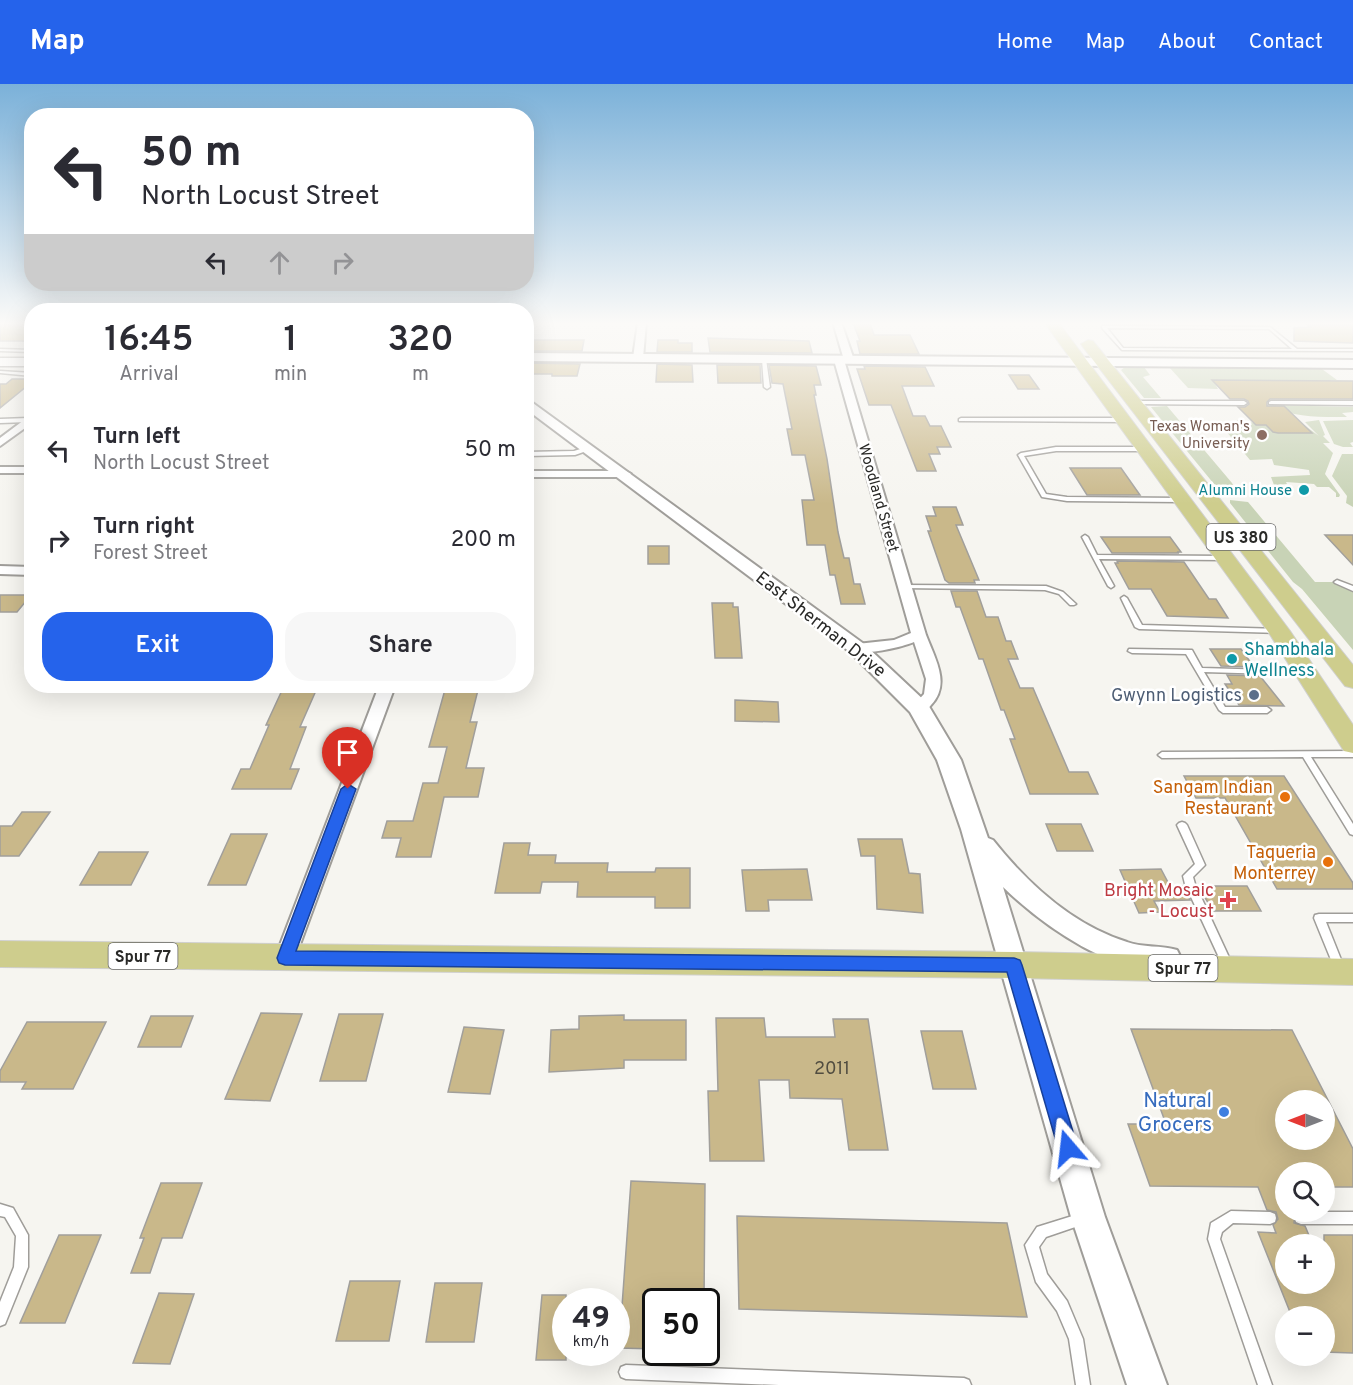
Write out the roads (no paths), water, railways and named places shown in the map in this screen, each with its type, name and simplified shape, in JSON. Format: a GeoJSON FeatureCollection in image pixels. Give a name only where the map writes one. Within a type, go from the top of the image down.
{"type":"FeatureCollection","features":[{"type":"Feature","properties":{"kind":"main road","name":"US 380"},"geometry":{"type":"LineString","coordinates":[[1097,383],[1280,632],[1353,744]]}},
{"type":"Feature","properties":{"kind":"main road","name":"US 380"},"geometry":{"type":"LineString","coordinates":[[1120,383],[1353,681]]}},
{"type":"Feature","properties":{"kind":"main road","name":"East Sherman Drive"},"geometry":{"type":"LineString","coordinates":[[534,408],[857,648],[919,708],[949,760],[1014,965],[1088,1217],[1148,1385]]}},
{"type":"Feature","properties":{"kind":"main road"},"geometry":{"type":"LineString","coordinates":[[972,829],[1002,870],[1033,902],[1123,953],[1261,970]]}},
{"type":"Feature","properties":{"kind":"main road","name":"Spur 77"},"geometry":{"type":"LineString","coordinates":[[0,954],[1014,965],[1347,972]]}},
{"type":"Feature","properties":{"kind":"street","name":"Woodland Street"},"geometry":{"type":"LineString","coordinates":[[850,383],[905,587],[934,679],[932,695],[919,708]]}},
{"type":"Feature","properties":{"kind":"street"},"geometry":{"type":"LineString","coordinates":[[0,443],[24,423]]}},
{"type":"Feature","properties":{"kind":"street"},"geometry":{"type":"LineString","coordinates":[[0,470],[24,470]]}},
{"type":"Feature","properties":{"kind":"street"},"geometry":{"type":"LineString","coordinates":[[534,474],[625,474]]}},
{"type":"Feature","properties":{"kind":"street"},"geometry":{"type":"LineString","coordinates":[[0,570],[24,571]]}},
{"type":"Feature","properties":{"kind":"street"},"geometry":{"type":"LineString","coordinates":[[857,648],[897,644],[919,635]]}},
{"type":"Feature","properties":{"kind":"street"},"geometry":{"type":"LineString","coordinates":[[285,958],[384,693]]}},
{"type":"Feature","properties":{"kind":"lane"},"geometry":{"type":"LineString","coordinates":[[767,383],[767,387]]}},
{"type":"Feature","properties":{"kind":"lane"},"geometry":{"type":"LineString","coordinates":[[1136,403],[1244,403]]}},
{"type":"Feature","properties":{"kind":"lane"},"geometry":{"type":"LineString","coordinates":[[1271,403],[1353,403]]}},
{"type":"Feature","properties":{"kind":"lane"},"geometry":{"type":"LineString","coordinates":[[0,421],[24,419]]}},
{"type":"Feature","properties":{"kind":"lane"},"geometry":{"type":"LineString","coordinates":[[961,420],[1124,420]]}},
{"type":"Feature","properties":{"kind":"lane"},"geometry":{"type":"LineString","coordinates":[[534,454],[575,453],[590,448]]}},
{"type":"Feature","properties":{"kind":"lane"},"geometry":{"type":"LineString","coordinates":[[1145,449],[1056,449],[1021,455],[1044,496],[1067,499],[1181,500]]}},
{"type":"Feature","properties":{"kind":"lane"},"geometry":{"type":"LineString","coordinates":[[1085,537],[1111,586]]}},
{"type":"Feature","properties":{"kind":"lane"},"geometry":{"type":"LineString","coordinates":[[1095,557],[1224,558]]}},
{"type":"Feature","properties":{"kind":"lane"},"geometry":{"type":"LineString","coordinates":[[1337,582],[1353,589]]}},
{"type":"Feature","properties":{"kind":"lane"},"geometry":{"type":"LineString","coordinates":[[905,587],[1046,588],[1061,593],[1072,604]]}},
{"type":"Feature","properties":{"kind":"lane"},"geometry":{"type":"LineString","coordinates":[[1124,598],[1139,627],[1280,632]]}},
{"type":"Feature","properties":{"kind":"lane"},"geometry":{"type":"LineString","coordinates":[[1132,651],[1189,652],[1223,710],[1267,710]]}},
{"type":"Feature","properties":{"kind":"lane"},"geometry":{"type":"LineString","coordinates":[[1200,670],[1308,673]]}},
{"type":"Feature","properties":{"kind":"lane"},"geometry":{"type":"LineString","coordinates":[[1305,754],[1353,832]]}},
{"type":"Feature","properties":{"kind":"lane"},"geometry":{"type":"LineString","coordinates":[[1162,755],[1353,754]]}},
{"type":"Feature","properties":{"kind":"lane"},"geometry":{"type":"LineString","coordinates":[[1182,825],[1200,865],[1188,876],[1190,884],[1228,966]]}},
{"type":"Feature","properties":{"kind":"lane"},"geometry":{"type":"LineString","coordinates":[[1347,972],[1319,918],[1353,918]]}},
{"type":"Feature","properties":{"kind":"lane"},"geometry":{"type":"LineString","coordinates":[[0,1210],[9,1212],[22,1235],[21,1268],[0,1319]]}},
{"type":"Feature","properties":{"kind":"lane"},"geometry":{"type":"LineString","coordinates":[[1265,1385],[1214,1239],[1216,1228],[1231,1216],[1270,1218]]}},
{"type":"Feature","properties":{"kind":"lane"},"geometry":{"type":"LineString","coordinates":[[1083,1385],[1076,1340],[1062,1306],[1041,1277],[1032,1245],[1042,1232],[1088,1217]]}},
{"type":"Feature","properties":{"kind":"lane"},"geometry":{"type":"LineString","coordinates":[[1335,1218],[1353,1218]]}},
{"type":"Feature","properties":{"kind":"lane"},"geometry":{"type":"LineString","coordinates":[[626,1372],[964,1385]]}},
{"type":"Feature","properties":{"kind":"place","name":"Texas Woman's University"},"geometry":{"type":"Point","coordinates":[1262,435]}},
{"type":"Feature","properties":{"kind":"place","name":"Alumni House"},"geometry":{"type":"Point","coordinates":[1304,490]}},
{"type":"Feature","properties":{"kind":"place","name":"Shambhala Wellness"},"geometry":{"type":"Point","coordinates":[1232,659]}},
{"type":"Feature","properties":{"kind":"place","name":"Gwynn Logistics"},"geometry":{"type":"Point","coordinates":[1254,695]}},
{"type":"Feature","properties":{"kind":"place","name":"Sangam Indian Restaurant"},"geometry":{"type":"Point","coordinates":[1285,797]}},
{"type":"Feature","properties":{"kind":"place","name":"Taqueria Monterrey"},"geometry":{"type":"Point","coordinates":[1328,862]}},
{"type":"Feature","properties":{"kind":"place","name":"Bright Mosaic - Locust"},"geometry":{"type":"Point","coordinates":[1228,900]}},
{"type":"Feature","properties":{"kind":"place","name":"Natural Grocers"},"geometry":{"type":"Point","coordinates":[1224,1112]}}]}
